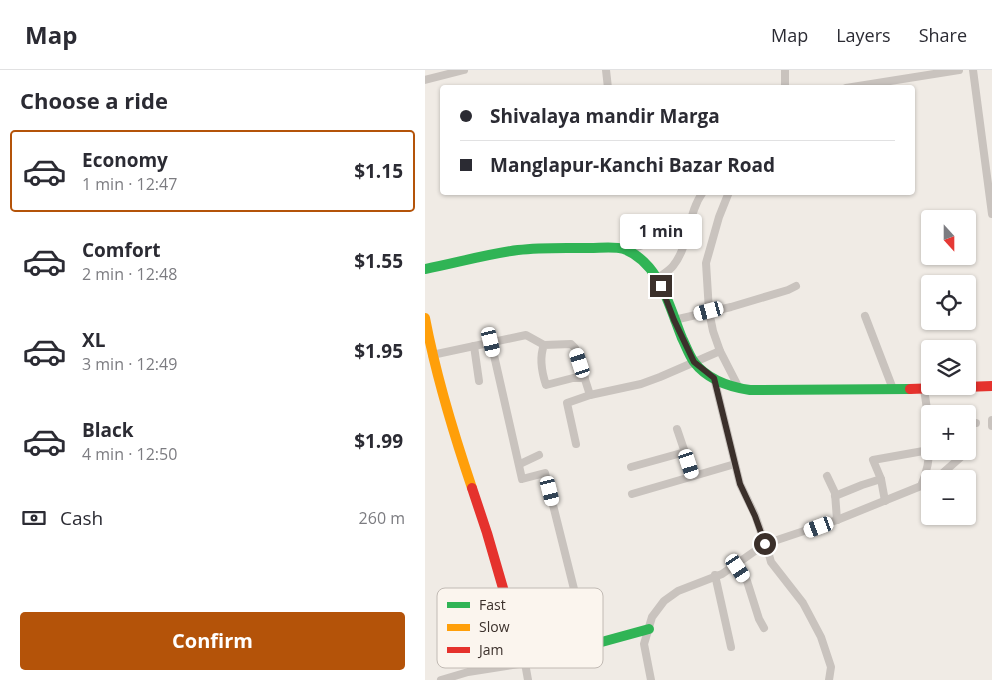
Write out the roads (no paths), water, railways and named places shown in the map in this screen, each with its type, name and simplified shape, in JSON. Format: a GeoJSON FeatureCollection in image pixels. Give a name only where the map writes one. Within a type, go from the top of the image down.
{"type":"FeatureCollection","features":[{"type":"Feature","properties":{"kind":"street"},"geometry":{"type":"LineString","coordinates":[[425,80],[464,70]]}},
{"type":"Feature","properties":{"kind":"street"},"geometry":{"type":"LineString","coordinates":[[606,70],[608,85]]}},
{"type":"Feature","properties":{"kind":"street"},"geometry":{"type":"LineString","coordinates":[[785,70],[785,85]]}},
{"type":"Feature","properties":{"kind":"street"},"geometry":{"type":"LineString","coordinates":[[865,85],[959,70]]}},
{"type":"Feature","properties":{"kind":"street"},"geometry":{"type":"LineString","coordinates":[[973,70],[992,214]]}},
{"type":"Feature","properties":{"kind":"street"},"geometry":{"type":"LineString","coordinates":[[658,278],[673,266],[689,228],[694,208],[701,195]]}},
{"type":"Feature","properties":{"kind":"street"},"geometry":{"type":"LineString","coordinates":[[728,195],[719,217],[706,263],[709,311],[720,351],[739,388]]}},
{"type":"Feature","properties":{"kind":"street"},"geometry":{"type":"LineString","coordinates":[[425,269],[528,249],[609,247],[629,250],[689,228]]}},
{"type":"Feature","properties":{"kind":"street"},"geometry":{"type":"LineString","coordinates":[[629,250],[646,263],[658,278],[674,320],[694,362],[714,378],[739,388],[759,390],[921,390]]}},
{"type":"Feature","properties":{"kind":"street"},"geometry":{"type":"LineString","coordinates":[[674,320],[731,307],[788,290],[795,286]]}},
{"type":"Feature","properties":{"kind":"street"},"geometry":{"type":"LineString","coordinates":[[865,316],[893,389]]}},
{"type":"Feature","properties":{"kind":"street"},"geometry":{"type":"LineString","coordinates":[[425,318],[432,355],[451,425],[503,588]]}},
{"type":"Feature","properties":{"kind":"street"},"geometry":{"type":"LineString","coordinates":[[432,355],[526,336],[544,345],[571,344],[575,348],[591,395]]}},
{"type":"Feature","properties":{"kind":"street"},"geometry":{"type":"LineString","coordinates":[[491,342],[522,479],[545,473],[574,588]]}},
{"type":"Feature","properties":{"kind":"street"},"geometry":{"type":"LineString","coordinates":[[544,345],[541,351],[542,373],[546,385],[573,378],[585,378]]}},
{"type":"Feature","properties":{"kind":"street"},"geometry":{"type":"LineString","coordinates":[[474,346],[479,381]]}},
{"type":"Feature","properties":{"kind":"street"},"geometry":{"type":"LineString","coordinates":[[576,444],[567,403],[591,395],[641,384],[720,351]]}},
{"type":"Feature","properties":{"kind":"street"},"geometry":{"type":"LineString","coordinates":[[714,378],[740,484],[755,516],[771,562],[803,604],[821,637],[831,667],[829,680]]}},
{"type":"Feature","properties":{"kind":"street"},"geometry":{"type":"LineString","coordinates":[[976,387],[992,386]]}},
{"type":"Feature","properties":{"kind":"street"},"geometry":{"type":"LineString","coordinates":[[992,420],[992,426]]}},
{"type":"Feature","properties":{"kind":"street"},"geometry":{"type":"LineString","coordinates":[[677,429],[693,476]]}},
{"type":"Feature","properties":{"kind":"street"},"geometry":{"type":"LineString","coordinates":[[885,501],[881,479],[873,460],[921,451]]}},
{"type":"Feature","properties":{"kind":"street"},"geometry":{"type":"LineString","coordinates":[[631,466],[685,452]]}},
{"type":"Feature","properties":{"kind":"street"},"geometry":{"type":"LineString","coordinates":[[520,464],[539,455]]}},
{"type":"Feature","properties":{"kind":"street"},"geometry":{"type":"LineString","coordinates":[[947,470],[959,460]]}},
{"type":"Feature","properties":{"kind":"street"},"geometry":{"type":"LineString","coordinates":[[632,494],[735,464]]}},
{"type":"Feature","properties":{"kind":"street"},"geometry":{"type":"LineString","coordinates":[[827,476],[835,496],[837,520]]}},
{"type":"Feature","properties":{"kind":"street"},"geometry":{"type":"LineString","coordinates":[[835,496],[862,484],[881,479]]}},
{"type":"Feature","properties":{"kind":"street"},"geometry":{"type":"LineString","coordinates":[[651,680],[645,644],[652,617],[664,601],[678,591],[715,575],[722,574],[765,544],[837,520],[921,486]]}},
{"type":"Feature","properties":{"kind":"street"},"geometry":{"type":"LineString","coordinates":[[737,563],[747,581],[759,619],[765,628]]}},
{"type":"Feature","properties":{"kind":"street"},"geometry":{"type":"LineString","coordinates":[[715,575],[731,647]]}},
{"type":"Feature","properties":{"kind":"street"},"geometry":{"type":"LineString","coordinates":[[603,641],[649,629]]}},
{"type":"Feature","properties":{"kind":"street"},"geometry":{"type":"LineString","coordinates":[[441,680],[468,672],[493,668]]}}]}
